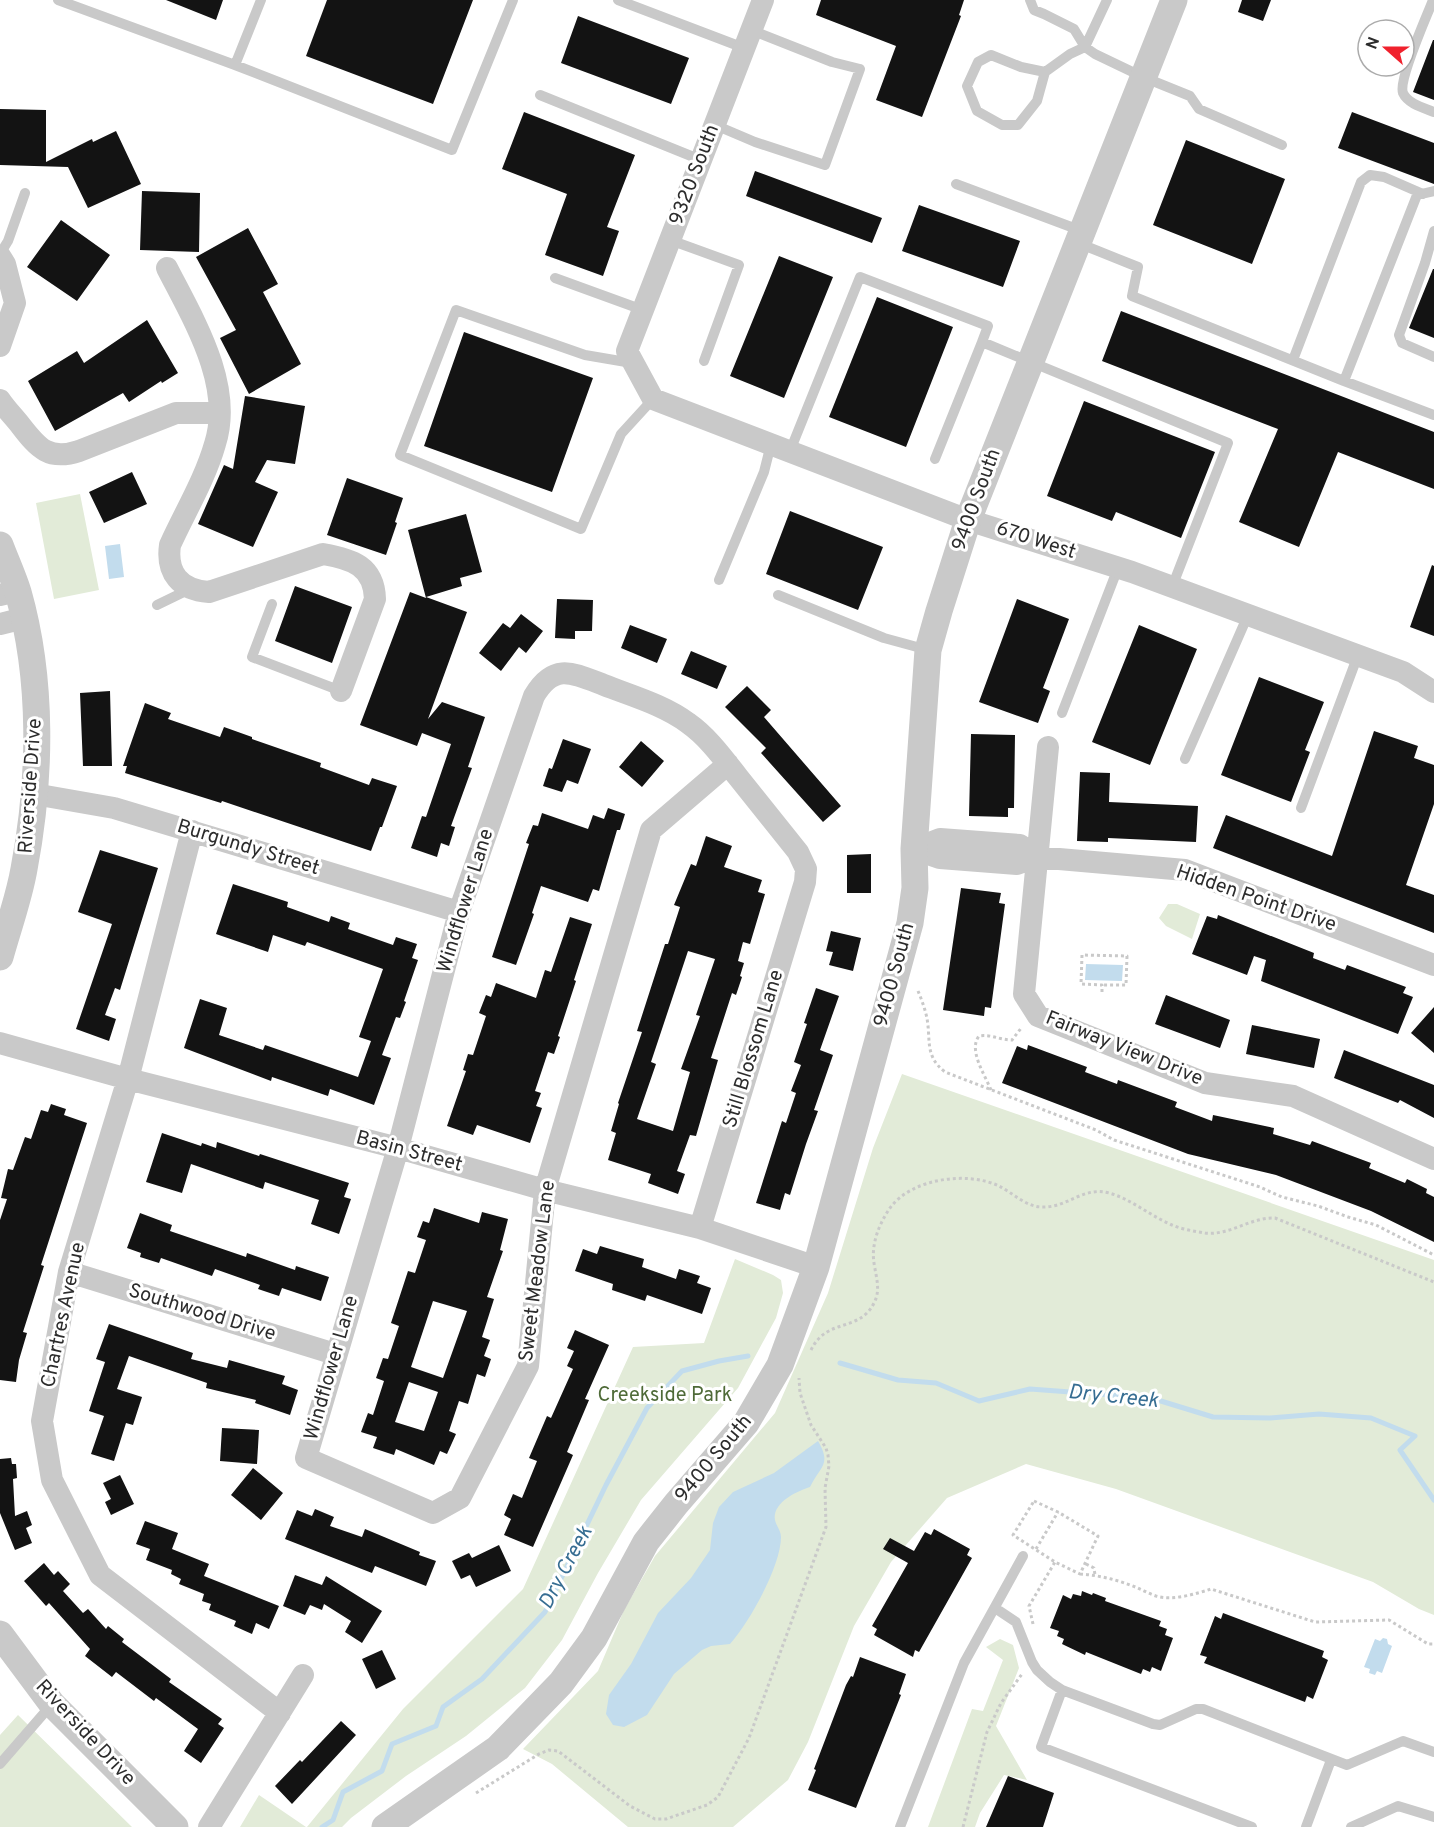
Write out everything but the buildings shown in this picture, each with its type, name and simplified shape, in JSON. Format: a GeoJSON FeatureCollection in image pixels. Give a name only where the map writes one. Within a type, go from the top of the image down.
{"type":"FeatureCollection","features":[{"type":"Feature","properties":{"kind":"street","name":"9320 South"},"geometry":{"type":"LineString","coordinates":[[631,357],[643,310],[763,0]]}},
{"type":"Feature","properties":{"kind":"street","name":"9400 South"},"geometry":{"type":"LineString","coordinates":[[385,1827],[498,1748],[561,1683],[594,1638],[646,1542],[746,1424],[780,1365],[816,1267],[910,924],[915,888],[914,849],[928,650],[968,520],[1174,0]]}},
{"type":"Feature","properties":{"kind":"street"},"geometry":{"type":"LineString","coordinates":[[0,255],[5,264],[15,303],[0,346]]}},
{"type":"Feature","properties":{"kind":"street"},"geometry":{"type":"LineString","coordinates":[[167,268],[207,348],[215,376],[219,413],[216,441],[211,457],[170,545],[168,557],[171,570],[191,589],[209,592],[323,554],[337,556],[362,567],[370,576],[375,587],[375,599],[341,691]]}},
{"type":"Feature","properties":{"kind":"street"},"geometry":{"type":"LineString","coordinates":[[631,357],[653,399]]}},
{"type":"Feature","properties":{"kind":"street","name":"670 West"},"geometry":{"type":"LineString","coordinates":[[653,399],[968,520],[1118,568],[1358,655],[1403,672],[1434,692]]}},
{"type":"Feature","properties":{"kind":"street"},"geometry":{"type":"LineString","coordinates":[[0,400],[36,444],[44,451],[55,455],[67,455],[176,413],[219,413]]}},
{"type":"Feature","properties":{"kind":"street","name":"Riverside Drive"},"geometry":{"type":"LineString","coordinates":[[0,545],[12,621],[37,702],[34,794],[24,870],[0,957]]}},
{"type":"Feature","properties":{"kind":"street","name":"Windflower Lane"},"geometry":{"type":"LineString","coordinates":[[306,1458],[398,1148],[459,912],[534,696],[542,682],[561,674],[576,675],[665,709],[688,722],[706,738],[728,764],[798,852],[806,869]]}},
{"type":"Feature","properties":{"kind":"street","name":"Fairway View Drive"},"geometry":{"type":"LineString","coordinates":[[1048,747],[1024,994],[1038,1016],[1205,1083],[1293,1096],[1434,1159]]}},
{"type":"Feature","properties":{"kind":"street","name":"Sweet Meadow Lane"},"geometry":{"type":"LineString","coordinates":[[306,1458],[434,1513],[460,1498],[528,1366],[545,1190],[651,830],[728,764]]}},
{"type":"Feature","properties":{"kind":"street","name":"Burgundy Street"},"geometry":{"type":"LineString","coordinates":[[34,794],[114,808],[459,912]]}},
{"type":"Feature","properties":{"kind":"street","name":"Chartres Avenue"},"geometry":{"type":"LineString","coordinates":[[192,831],[128,1079],[69,1272],[42,1421],[52,1480],[100,1575],[280,1713]]}},
{"type":"Feature","properties":{"kind":"street","name":"Hidden Point Drive"},"geometry":{"type":"LineString","coordinates":[[914,849],[940,858],[1017,864],[1036,857],[1185,870],[1434,965]]}},
{"type":"Feature","properties":{"kind":"street","name":"Still Blossom Lane"},"geometry":{"type":"LineString","coordinates":[[700,1228],[801,893],[806,869]]}},
{"type":"Feature","properties":{"kind":"street","name":"Basin Street"},"geometry":{"type":"LineString","coordinates":[[0,1042],[128,1079],[398,1148],[545,1190],[700,1228],[816,1267]]}},
{"type":"Feature","properties":{"kind":"street","name":"Southwood Drive"},"geometry":{"type":"LineString","coordinates":[[69,1272],[336,1354]]}},
{"type":"Feature","properties":{"kind":"street","name":"Riverside Drive"},"geometry":{"type":"LineString","coordinates":[[0,1634],[52,1704],[175,1827]]}},
{"type":"Feature","properties":{"kind":"street"},"geometry":{"type":"LineString","coordinates":[[209,1827],[303,1675]]}},
{"type":"Feature","properties":{"kind":"lane"},"geometry":{"type":"LineString","coordinates":[[58,0],[235,65],[452,150],[513,0]]}},
{"type":"Feature","properties":{"kind":"lane"},"geometry":{"type":"LineString","coordinates":[[235,65],[261,0]]}},
{"type":"Feature","properties":{"kind":"lane"},"geometry":{"type":"LineString","coordinates":[[618,0],[748,39],[860,69],[825,165],[755,142],[715,125]]}},
{"type":"Feature","properties":{"kind":"lane"},"geometry":{"type":"LineString","coordinates":[[1030,0],[1034,10],[1074,30],[1085,47],[1095,54],[1190,96],[1199,109],[1282,145]]}},
{"type":"Feature","properties":{"kind":"lane"},"geometry":{"type":"LineString","coordinates":[[1044,72],[991,56],[978,62],[967,86],[977,111],[1002,125],[1018,125],[1037,101],[1044,72],[1070,54],[1085,47],[1107,0]]}},
{"type":"Feature","properties":{"kind":"lane"},"geometry":{"type":"LineString","coordinates":[[1433,0],[1404,77],[1402,92],[1410,102],[1434,112]]}},
{"type":"Feature","properties":{"kind":"lane"},"geometry":{"type":"LineString","coordinates":[[540,95],[701,160]]}},
{"type":"Feature","properties":{"kind":"lane"},"geometry":{"type":"LineString","coordinates":[[1293,360],[1361,182],[1370,175],[1384,177],[1428,192]]}},
{"type":"Feature","properties":{"kind":"lane"},"geometry":{"type":"LineString","coordinates":[[956,184],[1080,237],[1138,267],[1132,296],[1434,415]]}},
{"type":"Feature","properties":{"kind":"lane"},"geometry":{"type":"LineString","coordinates":[[1344,381],[1417,195],[1428,192]]}},
{"type":"Feature","properties":{"kind":"lane"},"geometry":{"type":"LineString","coordinates":[[0,255],[8,241],[25,193]]}},
{"type":"Feature","properties":{"kind":"lane"},"geometry":{"type":"LineString","coordinates":[[1433,235],[1399,335],[1402,343],[1434,357]]}},
{"type":"Feature","properties":{"kind":"lane"},"geometry":{"type":"LineString","coordinates":[[670,240],[739,265],[704,361]]}},
{"type":"Feature","properties":{"kind":"lane"},"geometry":{"type":"LineString","coordinates":[[719,580],[764,472],[781,448],[860,277],[988,326],[936,459]]}},
{"type":"Feature","properties":{"kind":"lane"},"geometry":{"type":"LineString","coordinates":[[555,278],[643,310]]}},
{"type":"Feature","properties":{"kind":"lane"},"geometry":{"type":"LineString","coordinates":[[631,357],[585,355],[456,310],[400,455],[581,529],[621,434],[653,399]]}},
{"type":"Feature","properties":{"kind":"lane"},"geometry":{"type":"LineString","coordinates":[[982,342],[1228,443],[1172,587]]}},
{"type":"Feature","properties":{"kind":"lane"},"geometry":{"type":"LineString","coordinates":[[1062,713],[1118,568]]}},
{"type":"Feature","properties":{"kind":"lane"},"geometry":{"type":"LineString","coordinates":[[157,605],[191,589]]}},
{"type":"Feature","properties":{"kind":"lane"},"geometry":{"type":"LineString","coordinates":[[778,595],[884,638],[928,650]]}},
{"type":"Feature","properties":{"kind":"lane"},"geometry":{"type":"LineString","coordinates":[[272,604],[252,657],[341,691]]}},
{"type":"Feature","properties":{"kind":"lane"},"geometry":{"type":"LineString","coordinates":[[1185,759],[1248,615]]}},
{"type":"Feature","properties":{"kind":"lane"},"geometry":{"type":"LineString","coordinates":[[1301,808],[1358,655]]}},
{"type":"Feature","properties":{"kind":"lane"},"geometry":{"type":"LineString","coordinates":[[900,1827],[964,1662],[1023,1556]]}},
{"type":"Feature","properties":{"kind":"lane"},"geometry":{"type":"LineString","coordinates":[[995,1608],[1016,1622],[1032,1662],[1050,1682],[1062,1690],[1156,1725],[1196,1709],[1203,1709],[1343,1764],[1351,1764],[1403,1741],[1434,1752]]}},
{"type":"Feature","properties":{"kind":"lane"},"geometry":{"type":"LineString","coordinates":[[1062,1690],[1041,1747],[1252,1827]]}},
{"type":"Feature","properties":{"kind":"lane"},"geometry":{"type":"LineString","coordinates":[[0,1764],[52,1704]]}},
{"type":"Feature","properties":{"kind":"lane"},"geometry":{"type":"LineString","coordinates":[[1306,1827],[1331,1760]]}},
{"type":"Feature","properties":{"kind":"lane"},"geometry":{"type":"LineString","coordinates":[[1352,1827],[1398,1806],[1434,1817]]}},
{"type":"Feature","properties":{"kind":"path"},"geometry":{"type":"LineString","coordinates":[[1083,955],[1127,956],[1126,985],[1102,985],[1081,984],[1083,955]]}},
{"type":"Feature","properties":{"kind":"path"},"geometry":{"type":"LineString","coordinates":[[1102,985],[1102,992]]}},
{"type":"Feature","properties":{"kind":"path"},"geometry":{"type":"LineString","coordinates":[[918,991],[927,1016],[929,1050],[937,1066],[945,1072],[1095,1130],[1114,1140],[1260,1187],[1282,1197],[1377,1225],[1434,1255]]}},
{"type":"Feature","properties":{"kind":"path"},"geometry":{"type":"LineString","coordinates":[[991,1090],[975,1051],[975,1041],[979,1036],[988,1034],[1002,1040],[1012,1040],[1026,1023]]}},
{"type":"Feature","properties":{"kind":"path"},"geometry":{"type":"LineString","coordinates":[[811,1351],[822,1334],[859,1320],[874,1303],[878,1281],[873,1250],[882,1223],[891,1206],[899,1199],[913,1189],[936,1181],[964,1179],[989,1182],[1021,1200],[1044,1207],[1093,1191],[1106,1192],[1121,1197],[1170,1224],[1208,1233],[1227,1231],[1266,1218],[1275,1218],[1434,1282]]}},
{"type":"Feature","properties":{"kind":"path"},"geometry":{"type":"LineString","coordinates":[[473,1795],[549,1750],[558,1751],[630,1806],[643,1815],[655,1819],[666,1819],[707,1805],[718,1797],[749,1738],[826,1527],[825,1488],[829,1466],[828,1455],[811,1425],[800,1393],[801,1375]]}},
{"type":"Feature","properties":{"kind":"path"},"geometry":{"type":"LineString","coordinates":[[1080,1574],[1098,1536],[1058,1512],[1034,1501],[1013,1535],[1054,1562],[1080,1574],[1095,1575],[1130,1584],[1157,1596],[1195,1594],[1211,1589],[1315,1622],[1389,1620],[1428,1644],[1434,1644]]}},
{"type":"Feature","properties":{"kind":"path"},"geometry":{"type":"LineString","coordinates":[[1036,1549],[1058,1512]]}},
{"type":"Feature","properties":{"kind":"path"},"geometry":{"type":"LineString","coordinates":[[1034,1628],[1029,1606],[1054,1562]]}},
{"type":"Feature","properties":{"kind":"path"},"geometry":{"type":"LineString","coordinates":[[1086,1564],[1094,1568],[1095,1575]]}},
{"type":"Feature","properties":{"kind":"path"},"geometry":{"type":"LineString","coordinates":[[963,1827],[987,1732],[1001,1703],[1024,1671]]}},
{"type":"Feature","properties":{"kind":"green space"},"geometry":{"type":"Polygon","coordinates":[[[80,494],[99,590],[54,599],[36,503],[80,494]]]}},
{"type":"Feature","properties":{"kind":"green space"},"geometry":{"type":"Polygon","coordinates":[[[1168,904],[1177,904],[1200,914],[1192,939],[1166,926],[1159,918],[1168,904]]]}},
{"type":"Feature","properties":{"kind":"green space"},"geometry":{"type":"Polygon","coordinates":[[[902,1074],[1434,1260],[1434,1615],[1419,1609],[1373,1582],[1116,1489],[1026,1464],[947,1498],[891,1562],[854,1626],[808,1742],[788,1780],[733,1827],[628,1827],[552,1764],[523,1749],[598,1671],[624,1610],[655,1556],[775,1413],[828,1293],[873,1148],[902,1074]]]}},
{"type":"Feature","properties":{"kind":"green space","name":"Creekside Park"},"geometry":{"type":"Polygon","coordinates":[[[735,1259],[781,1280],[783,1293],[776,1318],[738,1388],[641,1500],[562,1640],[525,1688],[466,1736],[406,1776],[342,1827],[307,1827],[403,1709],[523,1589],[633,1347],[704,1343],[735,1259]]]}},
{"type":"Feature","properties":{"kind":"green space"},"geometry":{"type":"Polygon","coordinates":[[[1000,1639],[1013,1645],[1019,1668],[996,1726],[1027,1780],[1004,1775],[980,1813],[975,1827],[928,1827],[972,1709],[983,1711],[1003,1660],[986,1647],[1000,1639]]]}},
{"type":"Feature","properties":{"kind":"green space"},"geometry":{"type":"Polygon","coordinates":[[[18,1715],[132,1827],[0,1827],[0,1735],[18,1715]]]}},
{"type":"Feature","properties":{"kind":"green space"},"geometry":{"type":"Polygon","coordinates":[[[259,1795],[306,1827],[240,1827],[259,1795]]]}},
{"type":"Feature","properties":{"kind":"water"},"geometry":{"type":"Polygon","coordinates":[[[120,544],[124,577],[109,579],[105,546],[120,544]]]}},
{"type":"Feature","properties":{"kind":"water"},"geometry":{"type":"Polygon","coordinates":[[[1086,964],[1123,965],[1122,981],[1085,980],[1086,964]]]}},
{"type":"Feature","properties":{"kind":"water"},"geometry":{"type":"Polygon","coordinates":[[[818,1441],[824,1455],[823,1465],[810,1487],[789,1497],[777,1509],[775,1520],[781,1537],[776,1563],[763,1594],[738,1635],[730,1644],[711,1646],[702,1650],[674,1674],[647,1715],[624,1727],[613,1725],[606,1714],[609,1695],[631,1664],[658,1613],[691,1578],[710,1550],[713,1523],[719,1507],[733,1492],[774,1473],[818,1441]]]}},
{"type":"Feature","properties":{"kind":"water"},"geometry":{"type":"Polygon","coordinates":[[[1383,1638],[1387,1639],[1388,1644],[1392,1646],[1382,1673],[1377,1671],[1375,1675],[1369,1673],[1370,1669],[1364,1667],[1375,1639],[1380,1641],[1383,1638]]]}},
{"type":"Feature","properties":{"kind":"waterway","name":"Dry Creek"},"geometry":{"type":"LineString","coordinates":[[322,1827],[333,1820],[343,1792],[382,1771],[392,1744],[436,1726],[443,1707],[482,1679],[545,1612],[606,1485],[647,1408],[682,1371],[748,1356]]}},
{"type":"Feature","properties":{"kind":"waterway","name":"Dry Creek"},"geometry":{"type":"LineString","coordinates":[[840,1363],[898,1380],[936,1383],[979,1401],[1030,1389],[1151,1398],[1213,1417],[1270,1418],[1319,1414],[1371,1418],[1415,1436],[1400,1450],[1434,1500]]}}]}
